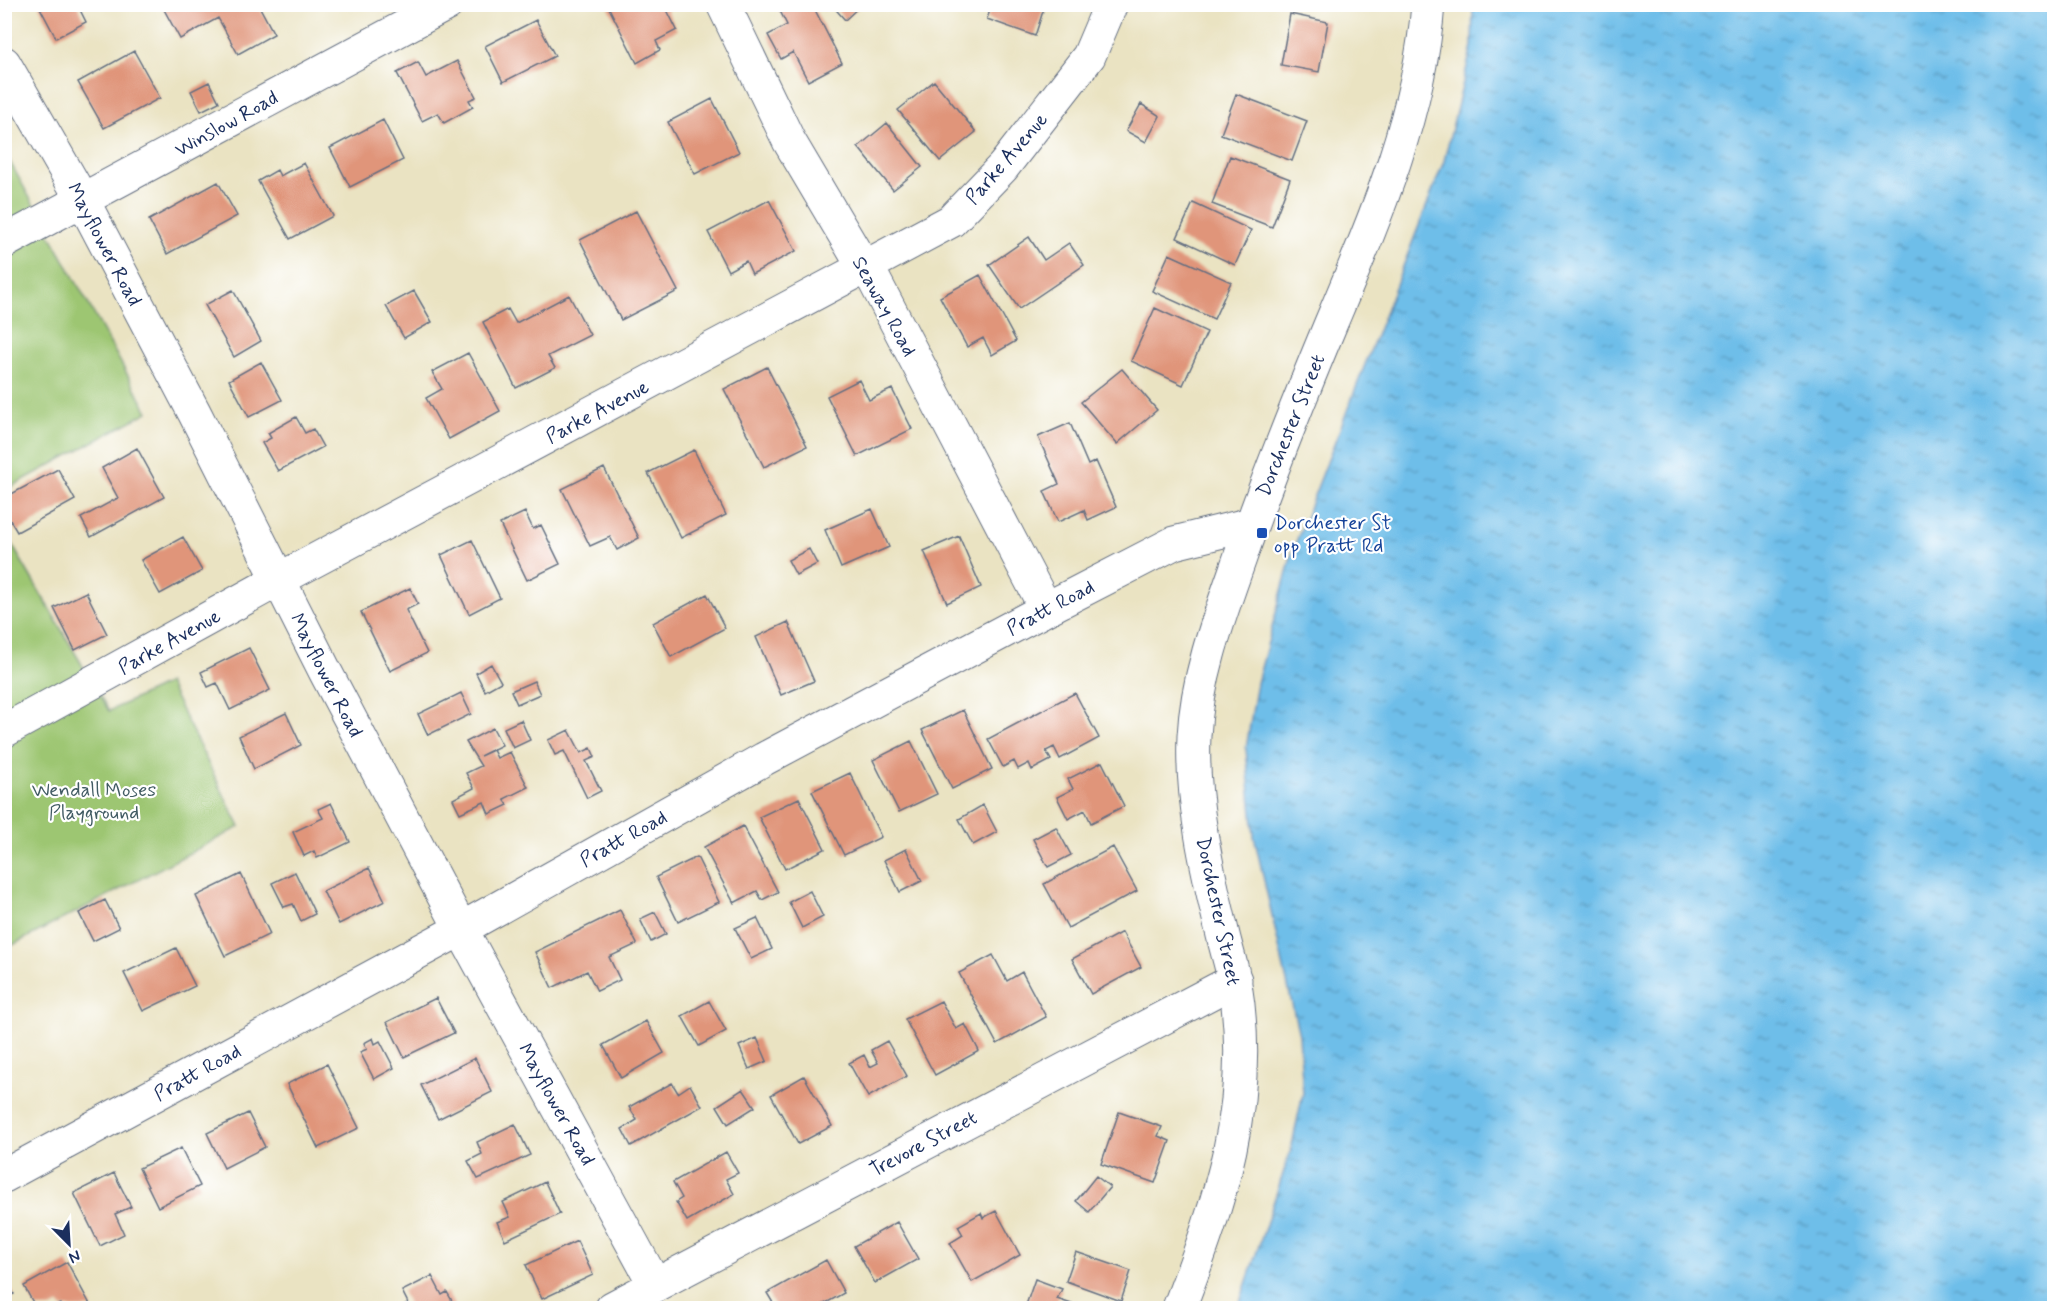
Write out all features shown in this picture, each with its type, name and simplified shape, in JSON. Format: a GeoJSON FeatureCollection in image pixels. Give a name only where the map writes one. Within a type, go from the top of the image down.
{"type":"FeatureCollection","features":[{"type":"Feature","properties":{"kind":"street","name":"Winslow Road"},"geometry":{"type":"LineString","coordinates":[[4,242],[447,4]]}},
{"type":"Feature","properties":{"kind":"street","name":"Seaway Road"},"geometry":{"type":"LineString","coordinates":[[723,4],[789,141],[863,266],[871,274],[1046,609]]}},
{"type":"Feature","properties":{"kind":"street","name":"Parke Avenue"},"geometry":{"type":"LineString","coordinates":[[4,731],[278,580],[951,220],[1003,167],[1089,56],[1111,4]]}},
{"type":"Feature","properties":{"kind":"street","name":"Dorchester Street"},"geometry":{"type":"LineString","coordinates":[[1179,1308],[1211,1226],[1228,1166],[1241,1089],[1242,1029],[1235,980],[1203,846],[1194,736],[1202,683],[1216,627],[1251,524],[1371,227],[1408,114],[1422,60],[1428,4]]}},
{"type":"Feature","properties":{"kind":"street","name":"Mayflower Road"},"geometry":{"type":"LineString","coordinates":[[4,63],[82,201],[194,412],[278,580],[461,929],[655,1285]]}},
{"type":"Feature","properties":{"kind":"street","name":"Pratt Road"},"geometry":{"type":"LineString","coordinates":[[4,1176],[461,929],[764,759],[1046,609],[1174,543],[1251,524]]}},
{"type":"Feature","properties":{"kind":"street","name":"Trevore Street"},"geometry":{"type":"LineString","coordinates":[[612,1308],[1235,980]]}},
{"type":"Feature","properties":{"kind":"green space"},"geometry":{"type":"Polygon","coordinates":[[[4,151],[148,412],[5,490],[4,490],[4,151]]]}},
{"type":"Feature","properties":{"kind":"green space","name":"Wendall Moses Playground"},"geometry":{"type":"Polygon","coordinates":[[[4,531],[109,711],[168,683],[240,827],[5,949],[4,531]]]}},
{"type":"Feature","properties":{"kind":"water"},"geometry":{"type":"Polygon","coordinates":[[[1473,5],[2054,5],[2054,1308],[1238,1308],[1291,1150],[1303,1093],[1299,1035],[1254,836],[1246,749],[1257,683],[1293,550],[1444,161],[1472,46],[1473,5]]]}},
{"type":"Feature","properties":{"kind":"building"},"geometry":{"type":"Polygon","coordinates":[[[38,4],[77,4],[86,22],[56,38],[38,4]]]}},
{"type":"Feature","properties":{"kind":"building"},"geometry":{"type":"Polygon","coordinates":[[[161,4],[258,4],[274,34],[238,54],[218,18],[180,39],[161,4]]]}},
{"type":"Feature","properties":{"kind":"building"},"geometry":{"type":"Polygon","coordinates":[[[607,4],[664,4],[677,30],[656,41],[660,50],[637,63],[607,4]]]}},
{"type":"Feature","properties":{"kind":"building"},"geometry":{"type":"Polygon","coordinates":[[[788,4],[812,4],[842,63],[808,81],[793,52],[781,59],[768,35],[787,25],[779,9],[788,4]]]}},
{"type":"Feature","properties":{"kind":"building"},"geometry":{"type":"Polygon","coordinates":[[[831,4],[862,4],[845,20],[831,4]]]}},
{"type":"Feature","properties":{"kind":"building"},"geometry":{"type":"Polygon","coordinates":[[[992,4],[1044,4],[1035,36],[987,19],[992,4]]]}},
{"type":"Feature","properties":{"kind":"building"},"geometry":{"type":"Polygon","coordinates":[[[1290,14],[1328,22],[1319,72],[1281,65],[1290,14]]]}},
{"type":"Feature","properties":{"kind":"building"},"geometry":{"type":"Polygon","coordinates":[[[536,20],[555,56],[503,82],[485,46],[536,20]]]}},
{"type":"Feature","properties":{"kind":"building"},"geometry":{"type":"Polygon","coordinates":[[[134,51],[160,98],[104,128],[78,82],[134,51]]]}},
{"type":"Feature","properties":{"kind":"building"},"geometry":{"type":"Polygon","coordinates":[[[457,61],[476,97],[469,100],[473,107],[444,123],[438,113],[422,121],[397,73],[418,62],[426,77],[457,61]]]}},
{"type":"Feature","properties":{"kind":"building"},"geometry":{"type":"Polygon","coordinates":[[[934,81],[976,132],[940,161],[898,110],[934,81]]]}},
{"type":"Feature","properties":{"kind":"building"},"geometry":{"type":"Polygon","coordinates":[[[209,82],[219,102],[201,111],[191,91],[209,82]]]}},
{"type":"Feature","properties":{"kind":"building"},"geometry":{"type":"Polygon","coordinates":[[[1236,94],[1307,121],[1292,161],[1221,134],[1236,94]]]}},
{"type":"Feature","properties":{"kind":"building"},"geometry":{"type":"Polygon","coordinates":[[[712,99],[739,152],[695,174],[668,122],[712,99]]]}},
{"type":"Feature","properties":{"kind":"building"},"geometry":{"type":"Polygon","coordinates":[[[1141,104],[1160,116],[1146,142],[1126,131],[1141,104]]]}},
{"type":"Feature","properties":{"kind":"building"},"geometry":{"type":"Polygon","coordinates":[[[383,120],[403,160],[350,187],[330,148],[383,120]]]}},
{"type":"Feature","properties":{"kind":"building"},"geometry":{"type":"Polygon","coordinates":[[[887,123],[922,167],[893,190],[858,147],[887,123]]]}},
{"type":"Feature","properties":{"kind":"building"},"geometry":{"type":"Polygon","coordinates":[[[1230,156],[1290,179],[1272,227],[1212,204],[1230,156]]]}},
{"type":"Feature","properties":{"kind":"building"},"geometry":{"type":"Polygon","coordinates":[[[304,163],[333,216],[290,239],[258,181],[277,170],[280,176],[304,163]]]}},
{"type":"Feature","properties":{"kind":"building"},"geometry":{"type":"Polygon","coordinates":[[[218,182],[237,216],[167,254],[149,220],[218,182]]]}},
{"type":"Feature","properties":{"kind":"building"},"geometry":{"type":"Polygon","coordinates":[[[769,200],[796,251],[752,274],[746,261],[728,271],[708,232],[769,200]]]}},
{"type":"Feature","properties":{"kind":"building"},"geometry":{"type":"Polygon","coordinates":[[[1193,203],[1251,230],[1235,265],[1177,238],[1193,203]]]}},
{"type":"Feature","properties":{"kind":"building"},"geometry":{"type":"Polygon","coordinates":[[[636,211],[678,291],[621,320],[580,240],[636,211]]]}},
{"type":"Feature","properties":{"kind":"building"},"geometry":{"type":"Polygon","coordinates":[[[1029,237],[1044,260],[1069,243],[1084,265],[1019,309],[989,265],[1029,237]]]}},
{"type":"Feature","properties":{"kind":"building"},"geometry":{"type":"Polygon","coordinates":[[[1169,254],[1231,282],[1214,319],[1152,291],[1169,254]]]}},
{"type":"Feature","properties":{"kind":"building"},"geometry":{"type":"Polygon","coordinates":[[[980,275],[1016,341],[992,355],[983,338],[967,347],[940,297],[980,275]]]}},
{"type":"Feature","properties":{"kind":"building"},"geometry":{"type":"Polygon","coordinates":[[[233,290],[261,341],[234,357],[205,305],[233,290]]]}},
{"type":"Feature","properties":{"kind":"building"},"geometry":{"type":"Polygon","coordinates":[[[414,291],[432,322],[404,338],[386,306],[414,291]]]}},
{"type":"Feature","properties":{"kind":"building"},"geometry":{"type":"Polygon","coordinates":[[[569,295],[590,335],[548,356],[555,368],[516,388],[483,322],[508,309],[516,323],[569,295]]]}},
{"type":"Feature","properties":{"kind":"building"},"geometry":{"type":"Polygon","coordinates":[[[1155,308],[1207,332],[1183,385],[1131,361],[1155,308]]]}},
{"type":"Feature","properties":{"kind":"building"},"geometry":{"type":"Polygon","coordinates":[[[468,353],[500,411],[449,439],[426,398],[442,389],[432,372],[468,353]]]}},
{"type":"Feature","properties":{"kind":"building"},"geometry":{"type":"Polygon","coordinates":[[[261,362],[282,400],[249,417],[229,380],[261,362]]]}},
{"type":"Feature","properties":{"kind":"building"},"geometry":{"type":"Polygon","coordinates":[[[767,367],[807,446],[764,467],[724,389],[767,367]]]}},
{"type":"Feature","properties":{"kind":"building"},"geometry":{"type":"Polygon","coordinates":[[[1122,369],[1157,410],[1117,444],[1081,402],[1122,369]]]}},
{"type":"Feature","properties":{"kind":"building"},"geometry":{"type":"Polygon","coordinates":[[[859,380],[869,400],[892,389],[912,429],[857,456],[827,396],[859,380]]]}},
{"type":"Feature","properties":{"kind":"building"},"geometry":{"type":"Polygon","coordinates":[[[296,417],[305,433],[313,429],[323,447],[278,471],[262,443],[271,438],[268,433],[296,417]]]}},
{"type":"Feature","properties":{"kind":"building"},"geometry":{"type":"Polygon","coordinates":[[[1070,423],[1088,465],[1096,461],[1116,507],[1088,520],[1084,510],[1058,522],[1044,491],[1059,484],[1038,437],[1070,423]]]}},
{"type":"Feature","properties":{"kind":"building"},"geometry":{"type":"Polygon","coordinates":[[[137,448],[164,497],[91,537],[81,518],[118,498],[102,468],[137,448]]]}},
{"type":"Feature","properties":{"kind":"building"},"geometry":{"type":"Polygon","coordinates":[[[694,450],[726,515],[681,538],[648,473],[694,450]]]}},
{"type":"Feature","properties":{"kind":"building"},"geometry":{"type":"Polygon","coordinates":[[[604,468],[639,538],[617,550],[610,537],[590,546],[562,489],[604,468]]]}},
{"type":"Feature","properties":{"kind":"building"},"geometry":{"type":"Polygon","coordinates":[[[58,469],[75,500],[17,532],[4,510],[4,498],[58,469]]]}},
{"type":"Feature","properties":{"kind":"building"},"geometry":{"type":"Polygon","coordinates":[[[872,509],[889,547],[841,568],[825,530],[872,509]]]}},
{"type":"Feature","properties":{"kind":"building"},"geometry":{"type":"Polygon","coordinates":[[[525,512],[533,529],[541,525],[560,564],[527,580],[500,524],[525,512]]]}},
{"type":"Feature","properties":{"kind":"building"},"geometry":{"type":"Polygon","coordinates":[[[959,536],[981,587],[947,603],[924,551],[959,536]]]}},
{"type":"Feature","properties":{"kind":"building"},"geometry":{"type":"Polygon","coordinates":[[[183,537],[202,571],[160,594],[141,560],[183,537]]]}},
{"type":"Feature","properties":{"kind":"building"},"geometry":{"type":"Polygon","coordinates":[[[472,540],[500,598],[469,614],[441,555],[472,540]]]}},
{"type":"Feature","properties":{"kind":"building"},"geometry":{"type":"Polygon","coordinates":[[[809,549],[817,564],[796,575],[788,560],[809,549]]]}},
{"type":"Feature","properties":{"kind":"building"},"geometry":{"type":"Polygon","coordinates":[[[410,588],[418,604],[406,610],[427,653],[390,671],[361,612],[410,588]]]}},
{"type":"Feature","properties":{"kind":"building"},"geometry":{"type":"Polygon","coordinates":[[[86,592],[107,634],[75,650],[54,608],[86,592]]]}},
{"type":"Feature","properties":{"kind":"building"},"geometry":{"type":"Polygon","coordinates":[[[707,594],[725,628],[671,657],[653,623],[707,594]]]}},
{"type":"Feature","properties":{"kind":"building"},"geometry":{"type":"Polygon","coordinates":[[[788,622],[814,681],[781,695],[756,637],[788,622]]]}},
{"type":"Feature","properties":{"kind":"building"},"geometry":{"type":"Polygon","coordinates":[[[249,648],[270,690],[230,710],[217,683],[208,687],[201,672],[249,648]]]}},
{"type":"Feature","properties":{"kind":"building"},"geometry":{"type":"Polygon","coordinates":[[[491,664],[501,682],[485,691],[476,673],[491,664]]]}},
{"type":"Feature","properties":{"kind":"building"},"geometry":{"type":"Polygon","coordinates":[[[534,681],[540,694],[517,704],[511,691],[534,681]]]}},
{"type":"Feature","properties":{"kind":"building"},"geometry":{"type":"Polygon","coordinates":[[[461,693],[471,714],[428,735],[418,714],[461,693]]]}},
{"type":"Feature","properties":{"kind":"building"},"geometry":{"type":"Polygon","coordinates":[[[1075,693],[1099,738],[1060,759],[1054,747],[1046,751],[1051,760],[1032,770],[1029,763],[1018,769],[1014,761],[1003,767],[988,739],[1075,693]]]}},
{"type":"Feature","properties":{"kind":"building"},"geometry":{"type":"Polygon","coordinates":[[[963,710],[992,769],[952,789],[922,730],[963,710]]]}},
{"type":"Feature","properties":{"kind":"building"},"geometry":{"type":"Polygon","coordinates":[[[286,713],[301,745],[254,769],[239,736],[286,713]]]}},
{"type":"Feature","properties":{"kind":"building"},"geometry":{"type":"Polygon","coordinates":[[[521,720],[530,740],[513,748],[504,728],[521,720]]]}},
{"type":"Feature","properties":{"kind":"building"},"geometry":{"type":"Polygon","coordinates":[[[493,728],[502,745],[480,756],[493,750],[497,758],[510,752],[528,787],[504,799],[508,805],[489,814],[484,802],[460,813],[453,799],[474,788],[466,773],[481,766],[466,742],[493,728]]]}},
{"type":"Feature","properties":{"kind":"building"},"geometry":{"type":"Polygon","coordinates":[[[569,730],[581,753],[591,748],[595,757],[586,761],[601,791],[587,798],[564,751],[555,755],[548,740],[569,730]]]}},
{"type":"Feature","properties":{"kind":"building"},"geometry":{"type":"Polygon","coordinates":[[[911,741],[937,794],[899,812],[873,760],[911,741]]]}},
{"type":"Feature","properties":{"kind":"building"},"geometry":{"type":"Polygon","coordinates":[[[1102,762],[1124,806],[1091,823],[1085,810],[1068,819],[1057,797],[1073,789],[1068,779],[1102,762]]]}},
{"type":"Feature","properties":{"kind":"building"},"geometry":{"type":"Polygon","coordinates":[[[850,773],[881,837],[844,855],[812,791],[850,773]]]}},
{"type":"Feature","properties":{"kind":"building"},"geometry":{"type":"Polygon","coordinates":[[[799,798],[825,849],[785,869],[759,817],[799,798]]]}},
{"type":"Feature","properties":{"kind":"building"},"geometry":{"type":"Polygon","coordinates":[[[331,803],[350,842],[317,858],[314,851],[304,856],[293,832],[323,818],[318,809],[331,803]]]}},
{"type":"Feature","properties":{"kind":"building"},"geometry":{"type":"Polygon","coordinates":[[[983,805],[997,832],[973,845],[959,819],[983,805]]]}},
{"type":"Feature","properties":{"kind":"building"},"geometry":{"type":"Polygon","coordinates":[[[743,826],[778,892],[762,900],[757,891],[734,903],[704,847],[743,826]]]}},
{"type":"Feature","properties":{"kind":"building"},"geometry":{"type":"Polygon","coordinates":[[[1056,827],[1071,855],[1048,867],[1033,839],[1056,827]]]}},
{"type":"Feature","properties":{"kind":"building"},"geometry":{"type":"Polygon","coordinates":[[[1113,847],[1137,891],[1068,928],[1044,884],[1113,847]]]}},
{"type":"Feature","properties":{"kind":"building"},"geometry":{"type":"Polygon","coordinates":[[[906,849],[922,881],[900,892],[884,860],[906,849]]]}},
{"type":"Feature","properties":{"kind":"building"},"geometry":{"type":"Polygon","coordinates":[[[697,857],[719,902],[678,922],[656,877],[697,857]]]}},
{"type":"Feature","properties":{"kind":"building"},"geometry":{"type":"Polygon","coordinates":[[[369,868],[385,901],[339,924],[323,891],[369,868]]]}},
{"type":"Feature","properties":{"kind":"building"},"geometry":{"type":"Polygon","coordinates":[[[295,872],[315,914],[301,921],[293,904],[284,907],[272,883],[295,872]]]}},
{"type":"Feature","properties":{"kind":"building"},"geometry":{"type":"Polygon","coordinates":[[[241,874],[270,934],[225,956],[196,896],[241,874]]]}},
{"type":"Feature","properties":{"kind":"building"},"geometry":{"type":"Polygon","coordinates":[[[810,891],[823,917],[802,928],[789,902],[810,891]]]}},
{"type":"Feature","properties":{"kind":"building"},"geometry":{"type":"Polygon","coordinates":[[[105,900],[119,928],[93,941],[79,913],[105,900]]]}},
{"type":"Feature","properties":{"kind":"building"},"geometry":{"type":"Polygon","coordinates":[[[620,910],[637,944],[609,957],[620,980],[597,991],[587,971],[552,988],[535,952],[620,910]]]}},
{"type":"Feature","properties":{"kind":"building"},"geometry":{"type":"Polygon","coordinates":[[[655,912],[666,934],[651,942],[640,919],[655,912]]]}},
{"type":"Feature","properties":{"kind":"building"},"geometry":{"type":"Polygon","coordinates":[[[757,918],[772,949],[751,959],[735,928],[757,918]]]}},
{"type":"Feature","properties":{"kind":"building"},"geometry":{"type":"Polygon","coordinates":[[[1122,932],[1141,967],[1091,994],[1072,959],[1122,932]]]}},
{"type":"Feature","properties":{"kind":"building"},"geometry":{"type":"Polygon","coordinates":[[[176,948],[195,986],[143,1011],[124,973],[176,948]]]}},
{"type":"Feature","properties":{"kind":"building"},"geometry":{"type":"Polygon","coordinates":[[[993,955],[1007,981],[1022,972],[1046,1017],[997,1044],[959,973],[993,955]]]}},
{"type":"Feature","properties":{"kind":"building"},"geometry":{"type":"Polygon","coordinates":[[[436,998],[454,1033],[404,1057],[387,1022],[436,998]]]}},
{"type":"Feature","properties":{"kind":"building"},"geometry":{"type":"Polygon","coordinates":[[[709,1001],[726,1031],[699,1046],[682,1016],[709,1001]]]}},
{"type":"Feature","properties":{"kind":"building"},"geometry":{"type":"Polygon","coordinates":[[[941,1001],[956,1029],[965,1024],[979,1051],[935,1075],[905,1019],[941,1001]]]}},
{"type":"Feature","properties":{"kind":"building"},"geometry":{"type":"Polygon","coordinates":[[[646,1021],[664,1053],[621,1078],[603,1045],[646,1021]]]}},
{"type":"Feature","properties":{"kind":"building"},"geometry":{"type":"Polygon","coordinates":[[[373,1038],[375,1044],[380,1041],[394,1068],[374,1079],[360,1052],[367,1049],[364,1043],[373,1038]]]}},
{"type":"Feature","properties":{"kind":"building"},"geometry":{"type":"Polygon","coordinates":[[[757,1038],[767,1061],[749,1069],[739,1046],[757,1038]]]}},
{"type":"Feature","properties":{"kind":"building"},"geometry":{"type":"Polygon","coordinates":[[[887,1041],[907,1076],[868,1097],[849,1063],[864,1055],[870,1067],[878,1063],[871,1050],[887,1041]]]}},
{"type":"Feature","properties":{"kind":"building"},"geometry":{"type":"Polygon","coordinates":[[[475,1058],[492,1092],[438,1119],[421,1085],[475,1058]]]}},
{"type":"Feature","properties":{"kind":"building"},"geometry":{"type":"Polygon","coordinates":[[[327,1064],[359,1128],[318,1148],[287,1084],[327,1064]]]}},
{"type":"Feature","properties":{"kind":"building"},"geometry":{"type":"Polygon","coordinates":[[[804,1076],[832,1126],[798,1144],[771,1095],[804,1076]]]}},
{"type":"Feature","properties":{"kind":"building"},"geometry":{"type":"Polygon","coordinates":[[[672,1083],[678,1093],[690,1085],[702,1106],[631,1146],[622,1129],[637,1120],[629,1107],[672,1083]]]}},
{"type":"Feature","properties":{"kind":"building"},"geometry":{"type":"Polygon","coordinates":[[[743,1089],[755,1107],[728,1124],[717,1106],[743,1089]]]}},
{"type":"Feature","properties":{"kind":"building"},"geometry":{"type":"Polygon","coordinates":[[[1119,1112],[1162,1127],[1158,1136],[1170,1141],[1155,1183],[1101,1164],[1119,1112]]]}},
{"type":"Feature","properties":{"kind":"building"},"geometry":{"type":"Polygon","coordinates":[[[248,1113],[265,1147],[224,1168],[207,1133],[248,1113]]]}},
{"type":"Feature","properties":{"kind":"building"},"geometry":{"type":"Polygon","coordinates":[[[515,1124],[530,1155],[478,1179],[468,1161],[482,1154],[477,1142],[515,1124]]]}},
{"type":"Feature","properties":{"kind":"building"},"geometry":{"type":"Polygon","coordinates":[[[181,1148],[200,1186],[158,1207],[139,1168],[181,1148]]]}},
{"type":"Feature","properties":{"kind":"building"},"geometry":{"type":"Polygon","coordinates":[[[726,1152],[738,1173],[726,1179],[734,1194],[687,1221],[676,1202],[682,1198],[673,1182],[726,1152]]]}},
{"type":"Feature","properties":{"kind":"building"},"geometry":{"type":"Polygon","coordinates":[[[114,1173],[131,1207],[115,1214],[124,1234],[100,1246],[74,1193],[114,1173]]]}},
{"type":"Feature","properties":{"kind":"building"},"geometry":{"type":"Polygon","coordinates":[[[1096,1176],[1110,1187],[1089,1212],[1076,1201],[1096,1176]]]}},
{"type":"Feature","properties":{"kind":"building"},"geometry":{"type":"Polygon","coordinates":[[[545,1182],[560,1214],[505,1240],[497,1222],[510,1217],[503,1202],[545,1182]]]}},
{"type":"Feature","properties":{"kind":"building"},"geometry":{"type":"Polygon","coordinates":[[[996,1211],[1020,1255],[972,1282],[950,1243],[963,1235],[958,1226],[981,1213],[983,1218],[996,1211]]]}},
{"type":"Feature","properties":{"kind":"building"},"geometry":{"type":"Polygon","coordinates":[[[897,1222],[918,1259],[875,1283],[854,1246],[897,1222]]]}},
{"type":"Feature","properties":{"kind":"building"},"geometry":{"type":"Polygon","coordinates":[[[577,1241],[593,1275],[542,1299],[526,1265],[577,1241]]]}},
{"type":"Feature","properties":{"kind":"building"},"geometry":{"type":"Polygon","coordinates":[[[1076,1252],[1131,1271],[1121,1301],[1066,1281],[1076,1252]]]}},
{"type":"Feature","properties":{"kind":"building"},"geometry":{"type":"Polygon","coordinates":[[[826,1260],[844,1293],[817,1308],[776,1308],[767,1293],[826,1260]]]}},
{"type":"Feature","properties":{"kind":"building"},"geometry":{"type":"Polygon","coordinates":[[[67,1262],[92,1308],[62,1308],[60,1304],[51,1308],[36,1308],[24,1286],[67,1262]]]}},
{"type":"Feature","properties":{"kind":"building"},"geometry":{"type":"Polygon","coordinates":[[[432,1276],[442,1295],[447,1292],[456,1308],[397,1308],[408,1303],[402,1291],[432,1276]]]}},
{"type":"Feature","properties":{"kind":"building"},"geometry":{"type":"Polygon","coordinates":[[[4,1277],[14,1294],[4,1299],[4,1277]]]}},
{"type":"Feature","properties":{"kind":"building"},"geometry":{"type":"Polygon","coordinates":[[[1035,1279],[1062,1289],[1057,1299],[1083,1308],[1025,1308],[1035,1279]]]}},
{"type":"Feature","properties":{"kind":"place","name":"Dorchester St opp Pratt Rd"},"geometry":{"type":"Point","coordinates":[1262,533]}}]}
